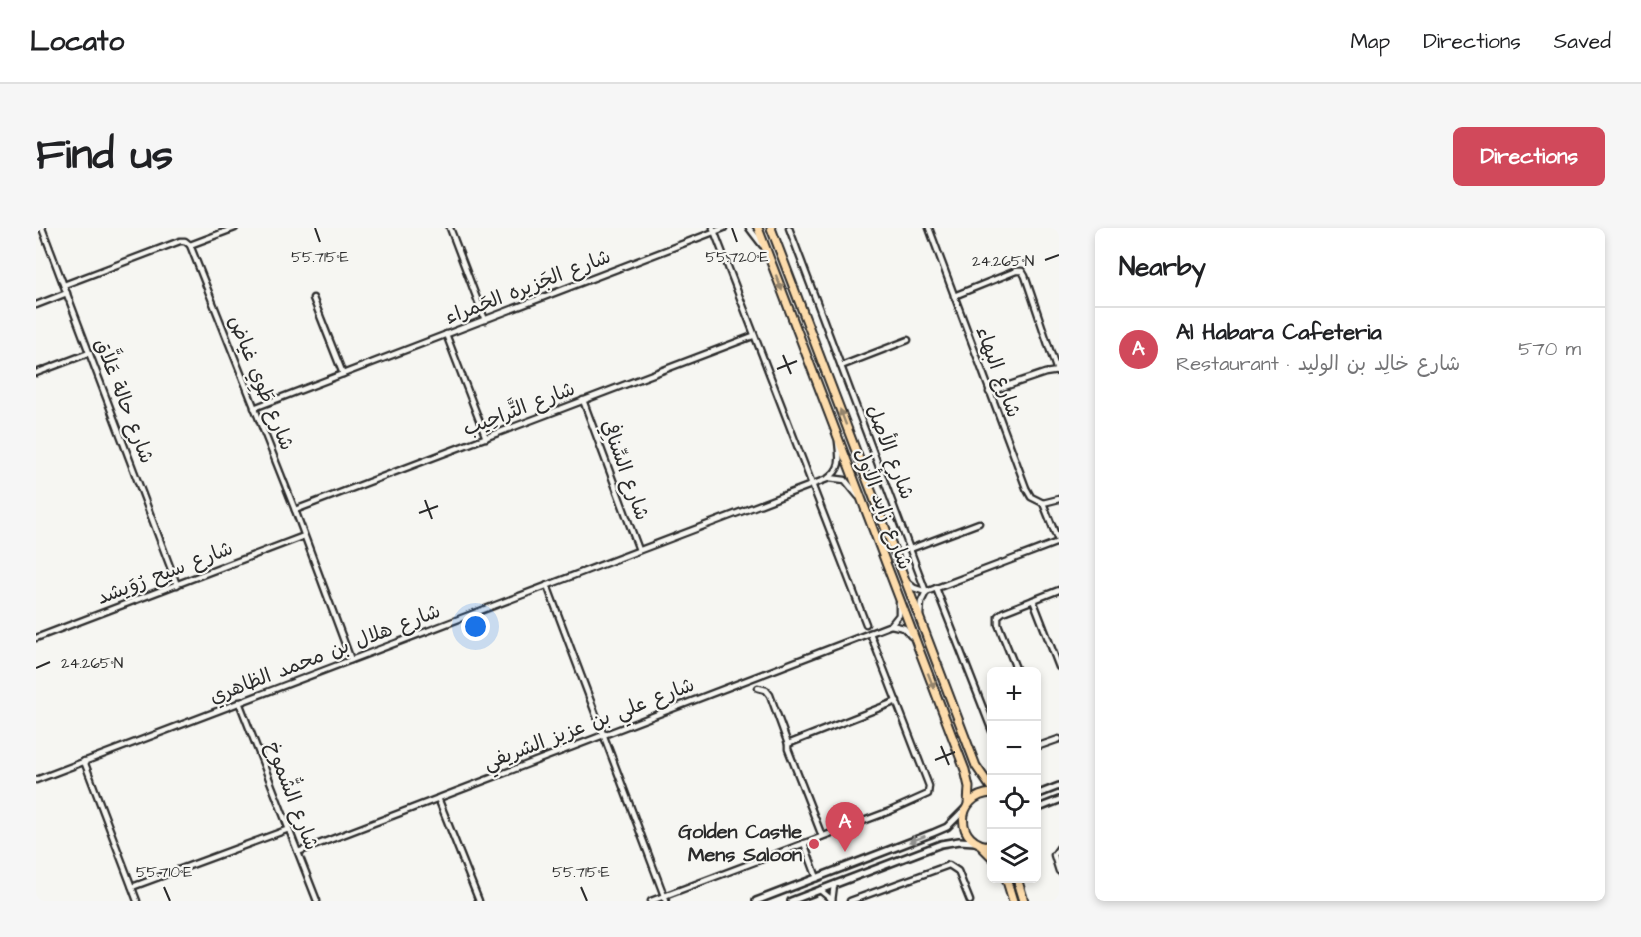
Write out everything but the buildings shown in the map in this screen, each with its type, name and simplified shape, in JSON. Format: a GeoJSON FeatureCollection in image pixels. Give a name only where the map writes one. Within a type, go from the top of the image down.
{"type":"FeatureCollection","features":[{"type":"Feature","properties":{"kind":"main road","name":"شارع زايد الأول"},"geometry":{"type":"LineString","coordinates":[[758,228],[965,770],[969,787],[964,827],[977,843]]}},
{"type":"Feature","properties":{"kind":"main road","name":"شارع زايد الأول"},"geometry":{"type":"LineString","coordinates":[[771,228],[976,766],[987,783]]}},
{"type":"Feature","properties":{"kind":"main road"},"geometry":{"type":"LineString","coordinates":[[967,806],[977,796],[987,793]]}},
{"type":"Feature","properties":{"kind":"main road"},"geometry":{"type":"LineString","coordinates":[[977,843],[987,845]]}},
{"type":"Feature","properties":{"kind":"main road"},"geometry":{"type":"LineString","coordinates":[[977,843],[987,852]]}},
{"type":"Feature","properties":{"kind":"main road"},"geometry":{"type":"LineString","coordinates":[[1006,883],[1013,901]]}},
{"type":"Feature","properties":{"kind":"main road"},"geometry":{"type":"LineString","coordinates":[[1018,883],[1024,901]]}},
{"type":"Feature","properties":{"kind":"street"},"geometry":{"type":"LineString","coordinates":[[64,285],[180,241],[185,241],[190,245],[235,228]]}},
{"type":"Feature","properties":{"kind":"street"},"geometry":{"type":"LineString","coordinates":[[450,228],[485,320]]}},
{"type":"Feature","properties":{"kind":"street","name":"شارع الجَزيره الحَمراء"},"geometry":{"type":"LineString","coordinates":[[254,408],[713,230],[724,228]]}},
{"type":"Feature","properties":{"kind":"street"},"geometry":{"type":"LineString","coordinates":[[749,228],[766,250]]}},
{"type":"Feature","properties":{"kind":"street","name":"شارع الأصل"},"geometry":{"type":"LineString","coordinates":[[789,228],[926,592]]}},
{"type":"Feature","properties":{"kind":"street","name":"شارع البهاء"},"geometry":{"type":"LineString","coordinates":[[928,228],[1026,488],[1031,497],[1043,503]]}},
{"type":"Feature","properties":{"kind":"street"},"geometry":{"type":"LineString","coordinates":[[36,236],[43,230]]}},
{"type":"Feature","properties":{"kind":"street","name":"شارع حالة عَلاَّق"},"geometry":{"type":"LineString","coordinates":[[43,230],[177,585]]}},
{"type":"Feature","properties":{"kind":"street"},"geometry":{"type":"LineString","coordinates":[[713,230],[866,624]]}},
{"type":"Feature","properties":{"kind":"street","name":"شارع طَوِي غياض"},"geometry":{"type":"LineString","coordinates":[[190,245],[295,510],[351,660]]}},
{"type":"Feature","properties":{"kind":"street"},"geometry":{"type":"LineString","coordinates":[[954,296],[1016,271],[1024,273],[1058,371],[989,392]]}},
{"type":"Feature","properties":{"kind":"street"},"geometry":{"type":"LineString","coordinates":[[36,305],[67,293]]}},
{"type":"Feature","properties":{"kind":"street"},"geometry":{"type":"LineString","coordinates":[[313,298],[343,374]]}},
{"type":"Feature","properties":{"kind":"street"},"geometry":{"type":"LineString","coordinates":[[446,334],[486,438]]}},
{"type":"Feature","properties":{"kind":"street","name":"شارع التَّراحِيب"},"geometry":{"type":"LineString","coordinates":[[295,510],[753,336]]}},
{"type":"Feature","properties":{"kind":"street"},"geometry":{"type":"LineString","coordinates":[[841,366],[908,340]]}},
{"type":"Feature","properties":{"kind":"street"},"geometry":{"type":"LineString","coordinates":[[36,373],[89,352]]}},
{"type":"Feature","properties":{"kind":"street","name":"شارع السِّنافِي"},"geometry":{"type":"LineString","coordinates":[[583,400],[639,550]]}},
{"type":"Feature","properties":{"kind":"street"},"geometry":{"type":"LineString","coordinates":[[827,479],[839,467],[837,435]]}},
{"type":"Feature","properties":{"kind":"street"},"geometry":{"type":"LineString","coordinates":[[827,479],[845,480],[864,506]]}},
{"type":"Feature","properties":{"kind":"street","name":"شارع هلال بن محمد الظاهري"},"geometry":{"type":"LineString","coordinates":[[36,780],[827,479]]}},
{"type":"Feature","properties":{"kind":"street"},"geometry":{"type":"LineString","coordinates":[[905,580],[915,588],[926,592],[1059,543],[1043,503],[1059,499]]}},
{"type":"Feature","properties":{"kind":"street"},"geometry":{"type":"LineString","coordinates":[[910,549],[979,523]]}},
{"type":"Feature","properties":{"kind":"street","name":"شارع سيح رُوَيشد"},"geometry":{"type":"LineString","coordinates":[[36,638],[304,536]]}},
{"type":"Feature","properties":{"kind":"street"},"geometry":{"type":"LineString","coordinates":[[547,585],[665,899]]}},
{"type":"Feature","properties":{"kind":"street"},"geometry":{"type":"LineString","coordinates":[[936,588],[988,721]]}},
{"type":"Feature","properties":{"kind":"street"},"geometry":{"type":"LineString","coordinates":[[1015,667],[998,624],[998,618],[1004,612],[1059,590]]}},
{"type":"Feature","properties":{"kind":"street"},"geometry":{"type":"LineString","coordinates":[[891,625],[897,619],[899,612],[897,591]]}},
{"type":"Feature","properties":{"kind":"street"},"geometry":{"type":"LineString","coordinates":[[921,621],[920,607],[926,592]]}},
{"type":"Feature","properties":{"kind":"street"},"geometry":{"type":"LineString","coordinates":[[1033,600],[1059,667]]}},
{"type":"Feature","properties":{"kind":"street"},"geometry":{"type":"LineString","coordinates":[[891,625],[904,628],[917,645]]}},
{"type":"Feature","properties":{"kind":"street","name":"شارع علي بن عزيز الشريفي"},"geometry":{"type":"LineString","coordinates":[[298,852],[891,625]]}},
{"type":"Feature","properties":{"kind":"street"},"geometry":{"type":"LineString","coordinates":[[651,901],[665,899],[928,794],[930,786],[870,633]]}},
{"type":"Feature","properties":{"kind":"street"},"geometry":{"type":"LineString","coordinates":[[758,688],[768,692],[822,836]]}},
{"type":"Feature","properties":{"kind":"street"},"geometry":{"type":"LineString","coordinates":[[788,744],[897,701]]}},
{"type":"Feature","properties":{"kind":"street","name":"شارع الشُّموخ"},"geometry":{"type":"LineString","coordinates":[[239,702],[317,901]]}},
{"type":"Feature","properties":{"kind":"street"},"geometry":{"type":"LineString","coordinates":[[1041,745],[1059,739]]}},
{"type":"Feature","properties":{"kind":"street"},"geometry":{"type":"LineString","coordinates":[[84,761],[137,901]]}},
{"type":"Feature","properties":{"kind":"street"},"geometry":{"type":"LineString","coordinates":[[1041,793],[1059,786]]}},
{"type":"Feature","properties":{"kind":"street"},"geometry":{"type":"LineString","coordinates":[[438,798],[479,901]]}},
{"type":"Feature","properties":{"kind":"street"},"geometry":{"type":"LineString","coordinates":[[1041,807],[1059,800]]}},
{"type":"Feature","properties":{"kind":"street"},"geometry":{"type":"LineString","coordinates":[[756,901],[939,830],[952,822],[967,806]]}},
{"type":"Feature","properties":{"kind":"street"},"geometry":{"type":"LineString","coordinates":[[132,887],[289,829]]}},
{"type":"Feature","properties":{"kind":"street"},"geometry":{"type":"LineString","coordinates":[[791,901],[941,844],[959,841],[977,843]]}},
{"type":"Feature","properties":{"kind":"street"},"geometry":{"type":"LineString","coordinates":[[804,843],[817,878]]}},
{"type":"Feature","properties":{"kind":"street"},"geometry":{"type":"LineString","coordinates":[[1059,848],[1054,855],[1059,871]]}},
{"type":"Feature","properties":{"kind":"street"},"geometry":{"type":"LineString","coordinates":[[850,901],[949,865],[958,871],[970,901]]}},
{"type":"Feature","properties":{"kind":"street"},"geometry":{"type":"LineString","coordinates":[[832,901],[834,885]]}},
{"type":"Feature","properties":{"kind":"street"},"geometry":{"type":"LineString","coordinates":[[820,890],[832,901]]}},
{"type":"Feature","properties":{"kind":"place","name":"Golden Castle Mens Saloon"},"geometry":{"type":"Point","coordinates":[814,844]}},
{"type":"Feature","properties":{"kind":"place","name":"Al Habara Cafeteria"},"geometry":{"type":"Point","coordinates":[845,852]}}]}
